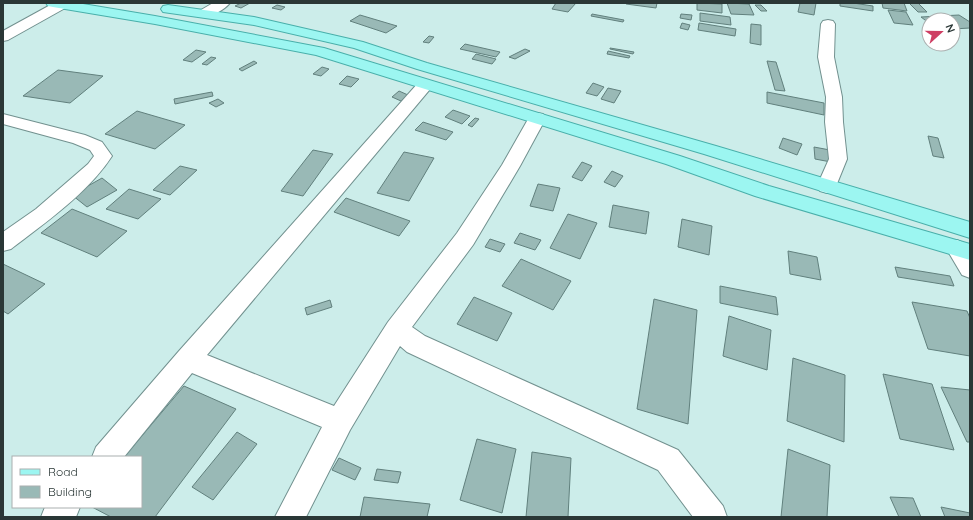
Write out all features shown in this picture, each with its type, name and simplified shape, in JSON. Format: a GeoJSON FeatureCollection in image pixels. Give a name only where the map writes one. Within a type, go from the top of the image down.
{"type":"FeatureCollection","features":[{"type":"Feature","properties":{"kind":"main road"},"geometry":{"type":"LineString","coordinates":[[132,3],[254,21],[358,45],[422,66],[710,150],[970,230]]}},
{"type":"Feature","properties":{"kind":"main road"},"geometry":{"type":"LineString","coordinates":[[58,4],[161,21],[319,52],[673,160],[762,191],[964,250]]}},
{"type":"Feature","properties":{"kind":"street"},"geometry":{"type":"LineString","coordinates":[[206,13],[223,3]]}},
{"type":"Feature","properties":{"kind":"street"},"geometry":{"type":"LineString","coordinates":[[3,37],[58,4]]}},
{"type":"Feature","properties":{"kind":"street"},"geometry":{"type":"LineString","coordinates":[[827,186],[838,159],[834,122],[834,97],[826,57],[828,24]]}},
{"type":"Feature","properties":{"kind":"street"},"geometry":{"type":"LineString","coordinates":[[107,456],[188,359],[425,85]]}},
{"type":"Feature","properties":{"kind":"street"},"geometry":{"type":"LineString","coordinates":[[290,517],[340,421],[397,329],[465,239],[511,166],[537,118]]}},
{"type":"Feature","properties":{"kind":"street"},"geometry":{"type":"LineString","coordinates":[[3,119],[78,139],[96,146],[102,156],[94,168],[43,214],[3,243]]}},
{"type":"Feature","properties":{"kind":"street"},"geometry":{"type":"LineString","coordinates":[[964,250],[970,270]]}},
{"type":"Feature","properties":{"kind":"street"},"geometry":{"type":"LineString","coordinates":[[397,329],[416,344],[668,460],[712,517]]}},
{"type":"Feature","properties":{"kind":"street"},"geometry":{"type":"LineString","coordinates":[[188,359],[340,421]]}},
{"type":"Feature","properties":{"kind":"street"},"geometry":{"type":"LineString","coordinates":[[56,517],[64,508]]}},
{"type":"Feature","properties":{"kind":"building"},"geometry":{"type":"Polygon","coordinates":[[[241,3],[250,3],[241,8],[235,6],[241,3]]]}},
{"type":"Feature","properties":{"kind":"building"},"geometry":{"type":"Polygon","coordinates":[[[556,3],[576,3],[568,12],[552,9],[556,3]]]}},
{"type":"Feature","properties":{"kind":"building"},"geometry":{"type":"Polygon","coordinates":[[[657,3],[656,8],[626,4],[657,3]]]}},
{"type":"Feature","properties":{"kind":"building"},"geometry":{"type":"Polygon","coordinates":[[[697,3],[722,4],[722,13],[697,10],[697,3]]]}},
{"type":"Feature","properties":{"kind":"building"},"geometry":{"type":"Polygon","coordinates":[[[727,3],[749,4],[754,15],[731,14],[727,3]]]}},
{"type":"Feature","properties":{"kind":"building"},"geometry":{"type":"Polygon","coordinates":[[[800,3],[816,3],[814,15],[798,12],[800,3]]]}},
{"type":"Feature","properties":{"kind":"building"},"geometry":{"type":"Polygon","coordinates":[[[840,3],[873,6],[873,11],[840,6],[840,3]]]}},
{"type":"Feature","properties":{"kind":"building"},"geometry":{"type":"Polygon","coordinates":[[[882,3],[904,3],[907,11],[883,8],[882,3]]]}},
{"type":"Feature","properties":{"kind":"building"},"geometry":{"type":"Polygon","coordinates":[[[909,3],[918,3],[927,12],[918,12],[909,3]]]}},
{"type":"Feature","properties":{"kind":"building"},"geometry":{"type":"Polygon","coordinates":[[[277,5],[285,7],[281,10],[272,8],[277,5]]]}},
{"type":"Feature","properties":{"kind":"building"},"geometry":{"type":"Polygon","coordinates":[[[755,5],[761,5],[767,11],[761,11],[755,5]]]}},
{"type":"Feature","properties":{"kind":"building"},"geometry":{"type":"Polygon","coordinates":[[[888,10],[906,12],[913,25],[894,23],[888,10]]]}},
{"type":"Feature","properties":{"kind":"building"},"geometry":{"type":"Polygon","coordinates":[[[700,13],[730,17],[731,25],[700,21],[700,13]]]}},
{"type":"Feature","properties":{"kind":"building"},"geometry":{"type":"Polygon","coordinates":[[[592,14],[624,20],[623,22],[591,16],[592,14]]]}},
{"type":"Feature","properties":{"kind":"building"},"geometry":{"type":"Polygon","coordinates":[[[681,14],[692,15],[691,20],[680,18],[681,14]]]}},
{"type":"Feature","properties":{"kind":"building"},"geometry":{"type":"Polygon","coordinates":[[[360,15],[397,26],[386,33],[350,21],[360,15]]]}},
{"type":"Feature","properties":{"kind":"building"},"geometry":{"type":"Polygon","coordinates":[[[961,16],[970,22],[970,28],[961,29],[961,16]]]}},
{"type":"Feature","properties":{"kind":"building"},"geometry":{"type":"Polygon","coordinates":[[[682,23],[690,25],[688,30],[680,28],[682,23]]]}},
{"type":"Feature","properties":{"kind":"building"},"geometry":{"type":"Polygon","coordinates":[[[699,23],[736,29],[735,36],[698,30],[699,23]]]}},
{"type":"Feature","properties":{"kind":"building"},"geometry":{"type":"Polygon","coordinates":[[[751,24],[761,25],[761,45],[750,43],[751,24]]]}},
{"type":"Feature","properties":{"kind":"building"},"geometry":{"type":"Polygon","coordinates":[[[429,36],[434,37],[429,43],[423,42],[429,36]]]}},
{"type":"Feature","properties":{"kind":"building"},"geometry":{"type":"Polygon","coordinates":[[[465,44],[500,52],[496,57],[460,49],[465,44]]]}},
{"type":"Feature","properties":{"kind":"building"},"geometry":{"type":"Polygon","coordinates":[[[610,48],[634,52],[633,54],[610,48]]]}},
{"type":"Feature","properties":{"kind":"building"},"geometry":{"type":"Polygon","coordinates":[[[525,49],[530,51],[515,59],[509,57],[525,49]]]}},
{"type":"Feature","properties":{"kind":"building"},"geometry":{"type":"Polygon","coordinates":[[[196,50],[206,52],[192,62],[183,60],[196,50]]]}},
{"type":"Feature","properties":{"kind":"building"},"geometry":{"type":"Polygon","coordinates":[[[608,51],[630,56],[629,58],[607,54],[608,51]]]}},
{"type":"Feature","properties":{"kind":"building"},"geometry":{"type":"Polygon","coordinates":[[[476,54],[496,59],[492,64],[472,59],[476,54]]]}},
{"type":"Feature","properties":{"kind":"building"},"geometry":{"type":"Polygon","coordinates":[[[211,57],[216,58],[207,65],[202,64],[211,57]]]}},
{"type":"Feature","properties":{"kind":"building"},"geometry":{"type":"Polygon","coordinates":[[[254,61],[257,63],[242,71],[239,69],[254,61]]]}},
{"type":"Feature","properties":{"kind":"building"},"geometry":{"type":"Polygon","coordinates":[[[767,61],[776,62],[785,91],[775,90],[767,61]]]}},
{"type":"Feature","properties":{"kind":"building"},"geometry":{"type":"Polygon","coordinates":[[[322,67],[329,69],[321,76],[313,74],[322,67]]]}},
{"type":"Feature","properties":{"kind":"building"},"geometry":{"type":"Polygon","coordinates":[[[58,70],[103,76],[70,103],[23,96],[58,70]]]}},
{"type":"Feature","properties":{"kind":"building"},"geometry":{"type":"Polygon","coordinates":[[[347,76],[359,79],[351,87],[339,84],[347,76]]]}},
{"type":"Feature","properties":{"kind":"building"},"geometry":{"type":"Polygon","coordinates":[[[593,83],[604,87],[597,96],[586,93],[593,83]]]}},
{"type":"Feature","properties":{"kind":"building"},"geometry":{"type":"Polygon","coordinates":[[[608,88],[621,91],[614,103],[601,99],[608,88]]]}},
{"type":"Feature","properties":{"kind":"building"},"geometry":{"type":"Polygon","coordinates":[[[399,91],[408,95],[401,101],[392,97],[399,91]]]}},
{"type":"Feature","properties":{"kind":"building"},"geometry":{"type":"Polygon","coordinates":[[[212,92],[213,96],[175,104],[174,99],[212,92]]]}},
{"type":"Feature","properties":{"kind":"building"},"geometry":{"type":"Polygon","coordinates":[[[767,92],[824,103],[824,115],[767,103],[767,92]]]}},
{"type":"Feature","properties":{"kind":"building"},"geometry":{"type":"Polygon","coordinates":[[[218,99],[224,103],[216,107],[209,103],[218,99]]]}},
{"type":"Feature","properties":{"kind":"building"},"geometry":{"type":"Polygon","coordinates":[[[453,110],[470,116],[462,124],[445,117],[453,110]]]}},
{"type":"Feature","properties":{"kind":"building"},"geometry":{"type":"Polygon","coordinates":[[[137,111],[185,125],[155,149],[105,134],[137,111]]]}},
{"type":"Feature","properties":{"kind":"building"},"geometry":{"type":"Polygon","coordinates":[[[475,118],[479,119],[472,127],[468,125],[475,118]]]}},
{"type":"Feature","properties":{"kind":"building"},"geometry":{"type":"Polygon","coordinates":[[[423,122],[453,132],[446,140],[415,130],[423,122]]]}},
{"type":"Feature","properties":{"kind":"building"},"geometry":{"type":"Polygon","coordinates":[[[928,136],[938,138],[944,158],[933,156],[928,136]]]}},
{"type":"Feature","properties":{"kind":"building"},"geometry":{"type":"Polygon","coordinates":[[[783,138],[802,144],[797,155],[779,148],[783,138]]]}},
{"type":"Feature","properties":{"kind":"building"},"geometry":{"type":"Polygon","coordinates":[[[814,147],[830,150],[831,162],[815,159],[814,147]]]}},
{"type":"Feature","properties":{"kind":"building"},"geometry":{"type":"Polygon","coordinates":[[[313,150],[333,154],[303,196],[281,191],[313,150]]]}},
{"type":"Feature","properties":{"kind":"building"},"geometry":{"type":"Polygon","coordinates":[[[404,152],[434,158],[409,201],[377,193],[404,152]]]}},
{"type":"Feature","properties":{"kind":"building"},"geometry":{"type":"Polygon","coordinates":[[[582,162],[592,166],[582,181],[572,177],[582,162]]]}},
{"type":"Feature","properties":{"kind":"building"},"geometry":{"type":"Polygon","coordinates":[[[180,166],[197,170],[170,195],[153,190],[180,166]]]}},
{"type":"Feature","properties":{"kind":"building"},"geometry":{"type":"Polygon","coordinates":[[[612,171],[623,176],[615,187],[604,182],[612,171]]]}},
{"type":"Feature","properties":{"kind":"building"},"geometry":{"type":"Polygon","coordinates":[[[102,178],[117,190],[87,207],[72,195],[102,178]]]}},
{"type":"Feature","properties":{"kind":"building"},"geometry":{"type":"Polygon","coordinates":[[[538,184],[560,188],[553,211],[530,206],[538,184]]]}},
{"type":"Feature","properties":{"kind":"building"},"geometry":{"type":"Polygon","coordinates":[[[129,189],[161,199],[138,219],[106,209],[129,189]]]}},
{"type":"Feature","properties":{"kind":"building"},"geometry":{"type":"Polygon","coordinates":[[[346,198],[410,221],[399,236],[334,212],[346,198]]]}},
{"type":"Feature","properties":{"kind":"building"},"geometry":{"type":"Polygon","coordinates":[[[613,205],[649,212],[646,234],[609,227],[613,205]]]}},
{"type":"Feature","properties":{"kind":"building"},"geometry":{"type":"Polygon","coordinates":[[[72,209],[127,231],[97,257],[41,233],[72,209]]]}},
{"type":"Feature","properties":{"kind":"building"},"geometry":{"type":"Polygon","coordinates":[[[568,214],[597,223],[580,259],[550,248],[568,214]]]}},
{"type":"Feature","properties":{"kind":"building"},"geometry":{"type":"Polygon","coordinates":[[[682,219],[712,226],[709,255],[678,247],[682,219]]]}},
{"type":"Feature","properties":{"kind":"building"},"geometry":{"type":"Polygon","coordinates":[[[520,233],[541,240],[535,250],[514,243],[520,233]]]}},
{"type":"Feature","properties":{"kind":"building"},"geometry":{"type":"Polygon","coordinates":[[[490,239],[505,244],[500,252],[485,247],[490,239]]]}},
{"type":"Feature","properties":{"kind":"building"},"geometry":{"type":"Polygon","coordinates":[[[788,251],[817,257],[821,280],[790,274],[788,251]]]}},
{"type":"Feature","properties":{"kind":"building"},"geometry":{"type":"Polygon","coordinates":[[[521,259],[571,281],[553,310],[502,286],[521,259]]]}},
{"type":"Feature","properties":{"kind":"building"},"geometry":{"type":"Polygon","coordinates":[[[3,264],[45,284],[8,314],[3,311],[3,264]]]}},
{"type":"Feature","properties":{"kind":"building"},"geometry":{"type":"Polygon","coordinates":[[[895,267],[950,276],[954,286],[898,277],[895,267]]]}},
{"type":"Feature","properties":{"kind":"building"},"geometry":{"type":"Polygon","coordinates":[[[720,286],[776,297],[778,315],[720,303],[720,286]]]}},
{"type":"Feature","properties":{"kind":"building"},"geometry":{"type":"Polygon","coordinates":[[[474,297],[512,313],[497,341],[457,324],[474,297]]]}},
{"type":"Feature","properties":{"kind":"building"},"geometry":{"type":"Polygon","coordinates":[[[654,299],[697,310],[688,424],[637,409],[654,299]]]}},
{"type":"Feature","properties":{"kind":"building"},"geometry":{"type":"Polygon","coordinates":[[[330,300],[332,307],[307,315],[305,308],[330,300]]]}},
{"type":"Feature","properties":{"kind":"building"},"geometry":{"type":"Polygon","coordinates":[[[912,302],[967,311],[970,318],[970,356],[928,349],[912,302]]]}},
{"type":"Feature","properties":{"kind":"building"},"geometry":{"type":"Polygon","coordinates":[[[729,316],[771,330],[767,370],[723,356],[729,316]]]}},
{"type":"Feature","properties":{"kind":"building"},"geometry":{"type":"Polygon","coordinates":[[[793,358],[845,375],[844,442],[787,421],[793,358]]]}},
{"type":"Feature","properties":{"kind":"building"},"geometry":{"type":"Polygon","coordinates":[[[883,374],[932,384],[954,450],[900,439],[883,374]]]}},
{"type":"Feature","properties":{"kind":"building"},"geometry":{"type":"Polygon","coordinates":[[[184,386],[236,409],[155,517],[111,517],[94,508],[142,508],[142,456],[125,456],[184,386]]]}},
{"type":"Feature","properties":{"kind":"building"},"geometry":{"type":"Polygon","coordinates":[[[941,387],[970,390],[970,442],[967,442],[941,387]]]}},
{"type":"Feature","properties":{"kind":"building"},"geometry":{"type":"Polygon","coordinates":[[[237,432],[257,444],[213,500],[192,487],[237,432]]]}},
{"type":"Feature","properties":{"kind":"building"},"geometry":{"type":"Polygon","coordinates":[[[477,439],[516,449],[502,513],[460,500],[477,439]]]}},
{"type":"Feature","properties":{"kind":"building"},"geometry":{"type":"Polygon","coordinates":[[[788,449],[830,465],[827,517],[781,517],[788,449]]]}},
{"type":"Feature","properties":{"kind":"building"},"geometry":{"type":"Polygon","coordinates":[[[532,452],[571,458],[568,517],[526,517],[532,452]]]}},
{"type":"Feature","properties":{"kind":"building"},"geometry":{"type":"Polygon","coordinates":[[[339,458],[361,468],[355,480],[332,470],[339,458]]]}},
{"type":"Feature","properties":{"kind":"building"},"geometry":{"type":"Polygon","coordinates":[[[377,469],[401,472],[398,483],[374,480],[377,469]]]}},
{"type":"Feature","properties":{"kind":"building"},"geometry":{"type":"Polygon","coordinates":[[[364,497],[430,504],[427,517],[360,517],[364,497]]]}},
{"type":"Feature","properties":{"kind":"building"},"geometry":{"type":"Polygon","coordinates":[[[890,497],[913,498],[921,517],[899,517],[890,497]]]}},
{"type":"Feature","properties":{"kind":"building"},"geometry":{"type":"Polygon","coordinates":[[[941,507],[970,513],[970,517],[945,517],[941,507]]]}}]}
